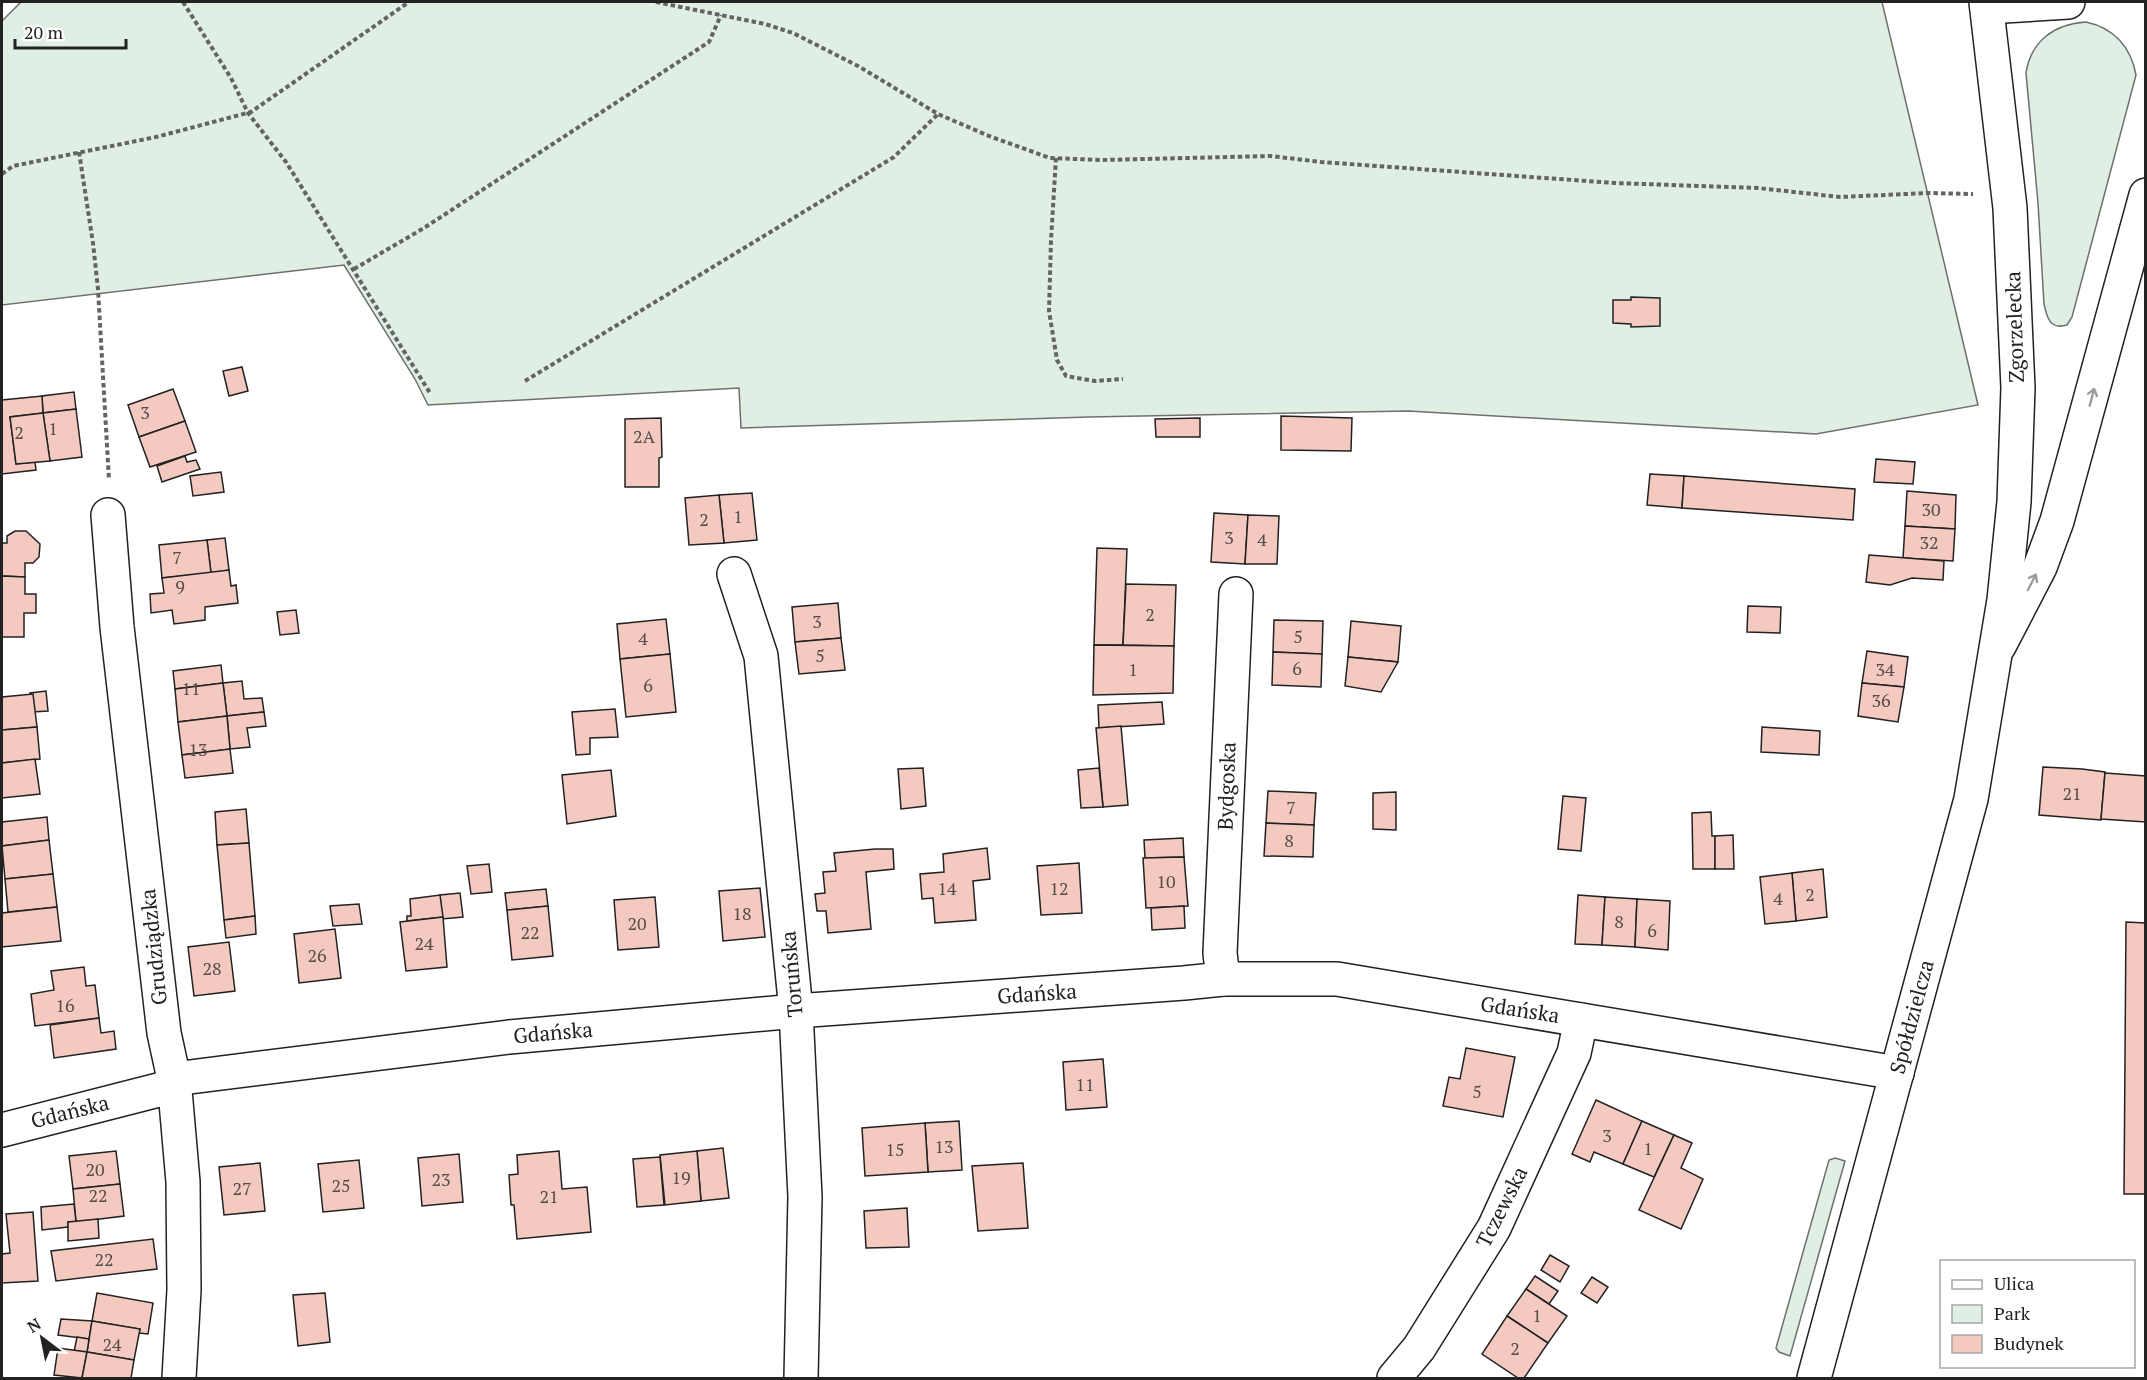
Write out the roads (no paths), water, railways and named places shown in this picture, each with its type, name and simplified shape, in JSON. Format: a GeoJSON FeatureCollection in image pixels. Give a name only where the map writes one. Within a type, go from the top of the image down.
{"type":"FeatureCollection","features":[{"type":"Feature","properties":{"kind":"street"},"geometry":{"type":"LineString","coordinates":[[1986,4],[2068,2]]}},
{"type":"Feature","properties":{"kind":"street","name":"Zgorzelecka"},"geometry":{"type":"LineString","coordinates":[[1986,4],[2009,201],[2018,388],[2016,460],[2004,600],[1996,653]]}},
{"type":"Feature","properties":{"kind":"street"},"geometry":{"type":"LineString","coordinates":[[1996,653],[2040,567],[2057,521],[2145,195]]}},
{"type":"Feature","properties":{"kind":"street","name":"Grudziądzka"},"geometry":{"type":"LineString","coordinates":[[108,515],[117,627],[163,1021],[174,1083],[183,1182],[184,1290],[179,1378]]}},
{"type":"Feature","properties":{"kind":"street","name":"Toruńska"},"geometry":{"type":"LineString","coordinates":[[734,574],[761,656],[796,1011],[805,1197],[801,1378]]}},
{"type":"Feature","properties":{"kind":"street","name":"Bydgoska"},"geometry":{"type":"LineString","coordinates":[[1223,979],[1220,953],[1236,594]]}},
{"type":"Feature","properties":{"kind":"street","name":"Spółdzielcza"},"geometry":{"type":"LineString","coordinates":[[1814,1378],[1971,799],[1996,653]]}},
{"type":"Feature","properties":{"kind":"street","name":"Gdańska"},"geometry":{"type":"LineString","coordinates":[[2,1130],[174,1083],[509,1037],[796,1011],[1223,979],[1337,980],[1897,1073]]}},
{"type":"Feature","properties":{"kind":"street","name":"Tczewska"},"geometry":{"type":"LineString","coordinates":[[1394,1378],[1419,1348],[1494,1228],[1574,1053],[1581,1020]]}}]}
